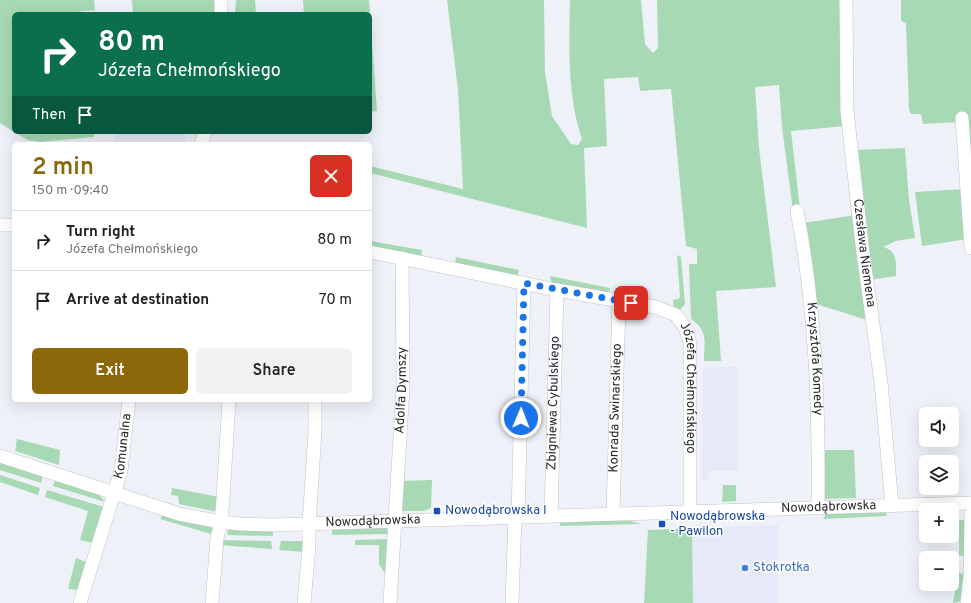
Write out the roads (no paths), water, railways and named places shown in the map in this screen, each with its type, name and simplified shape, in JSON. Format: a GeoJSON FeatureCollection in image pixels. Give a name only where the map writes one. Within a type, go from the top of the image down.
{"type":"FeatureCollection","features":[{"type":"Feature","properties":{"kind":"street"},"geometry":{"type":"LineString","coordinates":[[221,0],[221,12]]}},
{"type":"Feature","properties":{"kind":"street","name":"Czesława Niemena"},"geometry":{"type":"LineString","coordinates":[[846,0],[847,110],[863,253],[881,382],[892,506]]}},
{"type":"Feature","properties":{"kind":"street"},"geometry":{"type":"LineString","coordinates":[[962,118],[971,248]]}},
{"type":"Feature","properties":{"kind":"street","name":"Krzysztofa Komedy"},"geometry":{"type":"LineString","coordinates":[[797,211],[804,250],[816,351],[819,440],[818,508]]}},
{"type":"Feature","properties":{"kind":"street"},"geometry":{"type":"LineString","coordinates":[[0,226],[12,225]]}},
{"type":"Feature","properties":{"kind":"street","name":"Józefa Chełmońskiego"},"geometry":{"type":"LineString","coordinates":[[372,252],[557,290],[655,307],[676,315],[685,327],[690,343],[690,512]]}},
{"type":"Feature","properties":{"kind":"street","name":"Adolfa Dymszy"},"geometry":{"type":"LineString","coordinates":[[390,603],[403,387],[402,258]]}},
{"type":"Feature","properties":{"kind":"street"},"geometry":{"type":"LineString","coordinates":[[512,603],[524,283]]}},
{"type":"Feature","properties":{"kind":"street","name":"Zbigniewa Cybulskiego"},"geometry":{"type":"LineString","coordinates":[[551,516],[557,290]]}},
{"type":"Feature","properties":{"kind":"street","name":"Konrada Swinarskiego"},"geometry":{"type":"LineString","coordinates":[[613,514],[619,301]]}},
{"type":"Feature","properties":{"kind":"street","name":"Komunalna"},"geometry":{"type":"LineString","coordinates":[[80,603],[121,471],[129,402]]}},
{"type":"Feature","properties":{"kind":"street"},"geometry":{"type":"LineString","coordinates":[[212,603],[217,538],[221,522],[229,402]]}},
{"type":"Feature","properties":{"kind":"street"},"geometry":{"type":"LineString","coordinates":[[304,603],[309,546],[315,431],[315,402]]}},
{"type":"Feature","properties":{"kind":"street","name":"Nowodąbrowska"},"geometry":{"type":"LineString","coordinates":[[0,456],[179,514],[221,522],[275,525],[971,503]]}},
{"type":"Feature","properties":{"kind":"street"},"geometry":{"type":"LineString","coordinates":[[967,603],[970,576],[971,514]]}},
{"type":"Feature","properties":{"kind":"place","name":"Nowodąbrowska I"},"geometry":{"type":"Point","coordinates":[437,511]}},
{"type":"Feature","properties":{"kind":"place","name":"Nowodąbrowska - Pawilon"},"geometry":{"type":"Point","coordinates":[662,524]}},
{"type":"Feature","properties":{"kind":"place","name":"Stokrotka"},"geometry":{"type":"Point","coordinates":[745,568]}}]}
